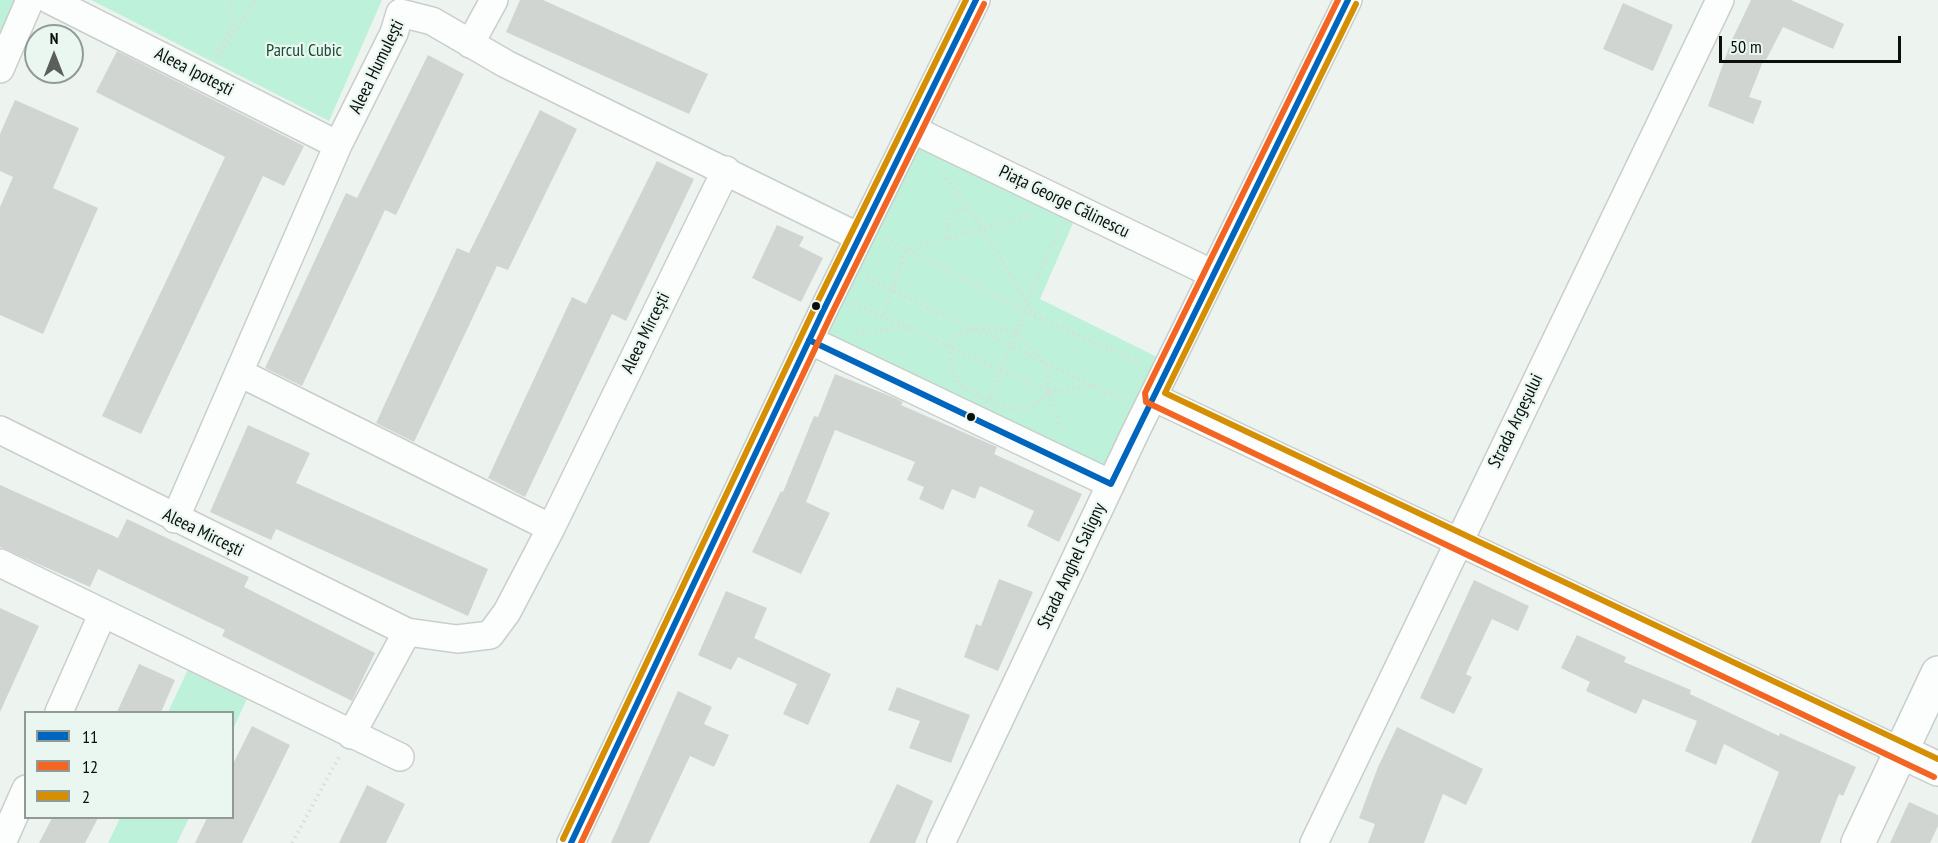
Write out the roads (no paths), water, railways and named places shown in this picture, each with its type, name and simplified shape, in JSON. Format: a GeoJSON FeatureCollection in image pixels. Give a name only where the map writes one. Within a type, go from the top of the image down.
{"type":"FeatureCollection","features":[{"type":"Feature","properties":{"kind":"street"},"geometry":{"type":"LineString","coordinates":[[0,69],[30,0]]}},
{"type":"Feature","properties":{"kind":"street","name":"Aleea Ipotești"},"geometry":{"type":"LineString","coordinates":[[50,0],[338,145]]}},
{"type":"Feature","properties":{"kind":"street"},"geometry":{"type":"LineString","coordinates":[[470,44],[494,0]]}},
{"type":"Feature","properties":{"kind":"street"},"geometry":{"type":"LineString","coordinates":[[572,843],[831,294],[869,237],[914,130],[976,0]]}},
{"type":"Feature","properties":{"kind":"street","name":"Strada Anghel Saligny"},"geometry":{"type":"LineString","coordinates":[[941,843],[1111,484],[1348,0]]}},
{"type":"Feature","properties":{"kind":"street","name":"Strada Argeșului"},"geometry":{"type":"LineString","coordinates":[[1314,843],[1720,0]]}},
{"type":"Feature","properties":{"kind":"street","name":"Aleea Humulești"},"geometry":{"type":"LineString","coordinates":[[175,519],[338,145],[394,33],[394,7],[432,21],[470,44],[726,170],[869,237]]}},
{"type":"Feature","properties":{"kind":"street","name":"Piața George Călinescu"},"geometry":{"type":"LineString","coordinates":[[914,130],[1213,274]]}},
{"type":"Feature","properties":{"kind":"street","name":"Aleea Mircești"},"geometry":{"type":"LineString","coordinates":[[0,430],[175,519],[407,632],[456,639],[490,635],[507,612],[551,528],[726,170]]}},
{"type":"Feature","properties":{"kind":"street"},"geometry":{"type":"LineString","coordinates":[[809,340],[1111,484]]}},
{"type":"Feature","properties":{"kind":"street"},"geometry":{"type":"LineString","coordinates":[[240,373],[551,528]]}},
{"type":"Feature","properties":{"kind":"street"},"geometry":{"type":"LineString","coordinates":[[1154,397],[1938,769]]}},
{"type":"Feature","properties":{"kind":"street"},"geometry":{"type":"LineString","coordinates":[[0,563],[102,615],[400,757]]}},
{"type":"Feature","properties":{"kind":"street"},"geometry":{"type":"LineString","coordinates":[[59,711],[102,615]]}},
{"type":"Feature","properties":{"kind":"street"},"geometry":{"type":"LineString","coordinates":[[351,735],[407,632]]}},
{"type":"Feature","properties":{"kind":"street"},"geometry":{"type":"LineString","coordinates":[[1858,843],[1938,673]]}},
{"type":"Feature","properties":{"kind":"street"},"geometry":{"type":"LineString","coordinates":[[2,843],[24,794]]}},
{"type":"Feature","properties":{"kind":"park label","name":"Parcul Cubic"},"geometry":{"type":"Point","coordinates":[304,51]}}]}
